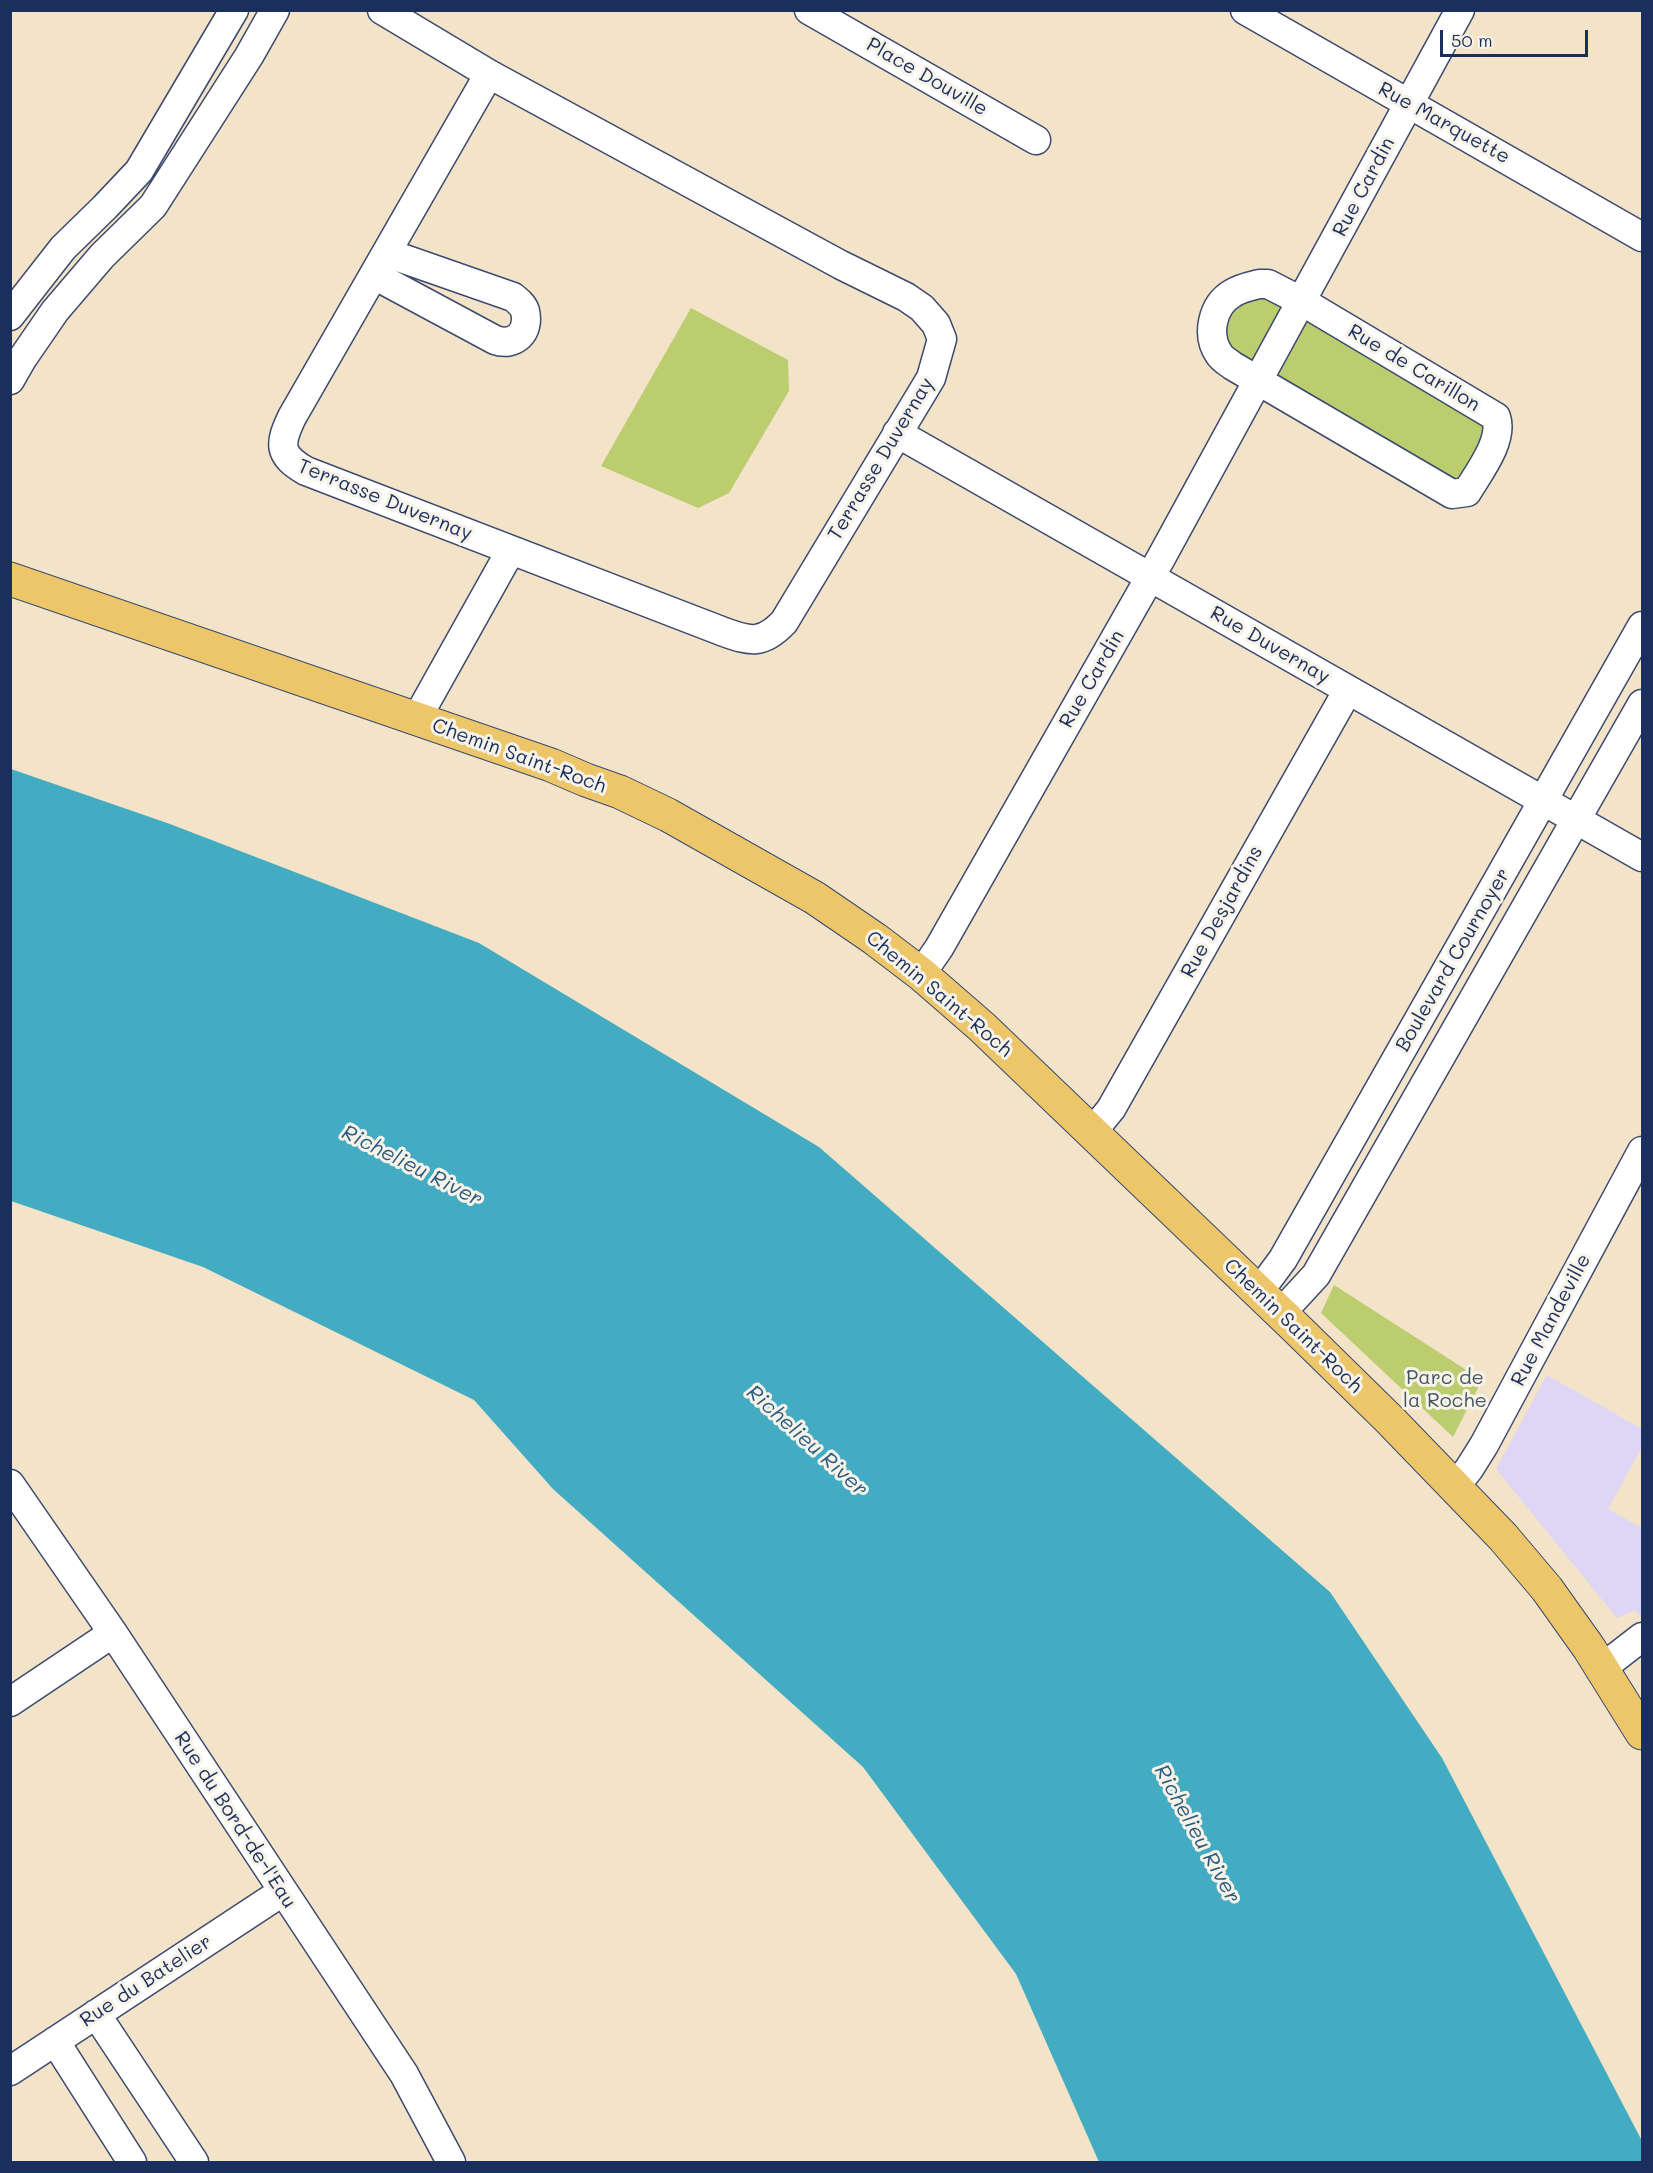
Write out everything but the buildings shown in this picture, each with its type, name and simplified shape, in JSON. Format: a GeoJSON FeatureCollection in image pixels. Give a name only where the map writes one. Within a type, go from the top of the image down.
{"type":"FeatureCollection","features":[{"type":"Feature","properties":{"kind":"main road","name":"Chemin Saint-Roch"},"geometry":{"type":"LineString","coordinates":[[10,579],[417,718],[620,792],[668,815],[815,898],[867,933],[921,974],[982,1027],[1093,1131],[1455,1486],[1547,1589],[1639,1719]]}},
{"type":"Feature","properties":{"kind":"street"},"geometry":{"type":"LineString","coordinates":[[10,316],[63,248],[139,171],[234,10]]}},
{"type":"Feature","properties":{"kind":"street"},"geometry":{"type":"LineString","coordinates":[[14,364],[102,256],[153,206],[249,56],[275,10]]}},
{"type":"Feature","properties":{"kind":"street","name":"Terrasse Duvernay"},"geometry":{"type":"LineString","coordinates":[[382,10],[489,74],[841,265],[906,297],[922,308],[936,324],[942,339],[931,378],[783,622],[773,634],[761,640],[737,637],[306,471],[290,462],[283,450],[284,435],[291,417],[489,74]]}},
{"type":"Feature","properties":{"kind":"street","name":"Rue Marquette"},"geometry":{"type":"LineString","coordinates":[[1245,10],[1642,237]]}},
{"type":"Feature","properties":{"kind":"street","name":"Rue Cardin"},"geometry":{"type":"LineString","coordinates":[[921,974],[939,948],[1151,577],[1460,10]]}},
{"type":"Feature","properties":{"kind":"street","name":"Place Douville"},"geometry":{"type":"LineString","coordinates":[[816,12],[1036,140]]}},
{"type":"Feature","properties":{"kind":"street"},"geometry":{"type":"LineString","coordinates":[[1258,381],[1220,356],[1212,336],[1212,324],[1218,308],[1232,293],[1259,284],[1268,284],[1302,302]]}},
{"type":"Feature","properties":{"kind":"street","name":"Rue de Carillon"},"geometry":{"type":"LineString","coordinates":[[1258,381],[1452,494],[1467,492],[1496,441],[1499,426],[1496,417],[1302,302]]}},
{"type":"Feature","properties":{"kind":"street","name":"Rue Duvernay"},"geometry":{"type":"LineString","coordinates":[[897,433],[1642,857]]}},
{"type":"Feature","properties":{"kind":"street"},"geometry":{"type":"LineString","coordinates":[[417,718],[511,550]]}},
{"type":"Feature","properties":{"kind":"street","name":"Boulevard Cournoyer"},"geometry":{"type":"LineString","coordinates":[[1257,1290],[1283,1259],[1642,626]]}},
{"type":"Feature","properties":{"kind":"street","name":"Rue Desjardins"},"geometry":{"type":"LineString","coordinates":[[1093,1131],[1111,1109],[1348,690]]}},
{"type":"Feature","properties":{"kind":"street","name":"Boulevard Cournoyer"},"geometry":{"type":"LineString","coordinates":[[1281,1313],[1316,1275],[1642,704]]}},
{"type":"Feature","properties":{"kind":"street","name":"Rue Mandeville"},"geometry":{"type":"LineString","coordinates":[[1455,1486],[1470,1469],[1484,1445],[1642,1151]]}},
{"type":"Feature","properties":{"kind":"street","name":"Rue du Bord-de-l'Eau"},"geometry":{"type":"LineString","coordinates":[[10,1484],[113,1633],[404,2074],[451,2163]]}},
{"type":"Feature","properties":{"kind":"street"},"geometry":{"type":"LineString","coordinates":[[10,1702],[113,1633]]}},
{"type":"Feature","properties":{"kind":"street"},"geometry":{"type":"LineString","coordinates":[[1602,1668],[1642,1637]]}},
{"type":"Feature","properties":{"kind":"street","name":"Rue du Batelier"},"geometry":{"type":"LineString","coordinates":[[10,2071],[282,1892]]}},
{"type":"Feature","properties":{"kind":"street"},"geometry":{"type":"LineString","coordinates":[[96,2014],[194,2163]]}},
{"type":"Feature","properties":{"kind":"street"},"geometry":{"type":"LineString","coordinates":[[54,2041],[132,2163]]}},
{"type":"Feature","properties":{"kind":"shaded area"},"geometry":{"type":"Polygon","coordinates":[[[1547,1375],[1642,1429],[1642,1447],[1608,1509],[1642,1528],[1642,1618],[1635,1610],[1617,1618],[1496,1469],[1547,1375]]]}},
{"type":"Feature","properties":{"kind":"green space"},"geometry":{"type":"Polygon","coordinates":[[[1259,285],[1491,419],[1467,492],[1225,367],[1218,308],[1259,285]]]}},
{"type":"Feature","properties":{"kind":"green space"},"geometry":{"type":"Polygon","coordinates":[[[691,308],[788,360],[789,391],[729,493],[698,508],[601,466],[691,308]]]}},
{"type":"Feature","properties":{"kind":"green space","name":"Parc de la Roche"},"geometry":{"type":"Polygon","coordinates":[[[1334,1285],[1482,1380],[1453,1437],[1321,1313],[1334,1285]]]}},
{"type":"Feature","properties":{"kind":"water","name":"Richelieu River"},"geometry":{"type":"Polygon","coordinates":[[[11,769],[170,824],[479,943],[819,1147],[1330,1592],[1442,1758],[1642,2141],[1642,2162],[1099,2162],[1016,1974],[863,1767],[553,1489],[474,1400],[203,1267],[11,1201],[11,769]]]}}]}
